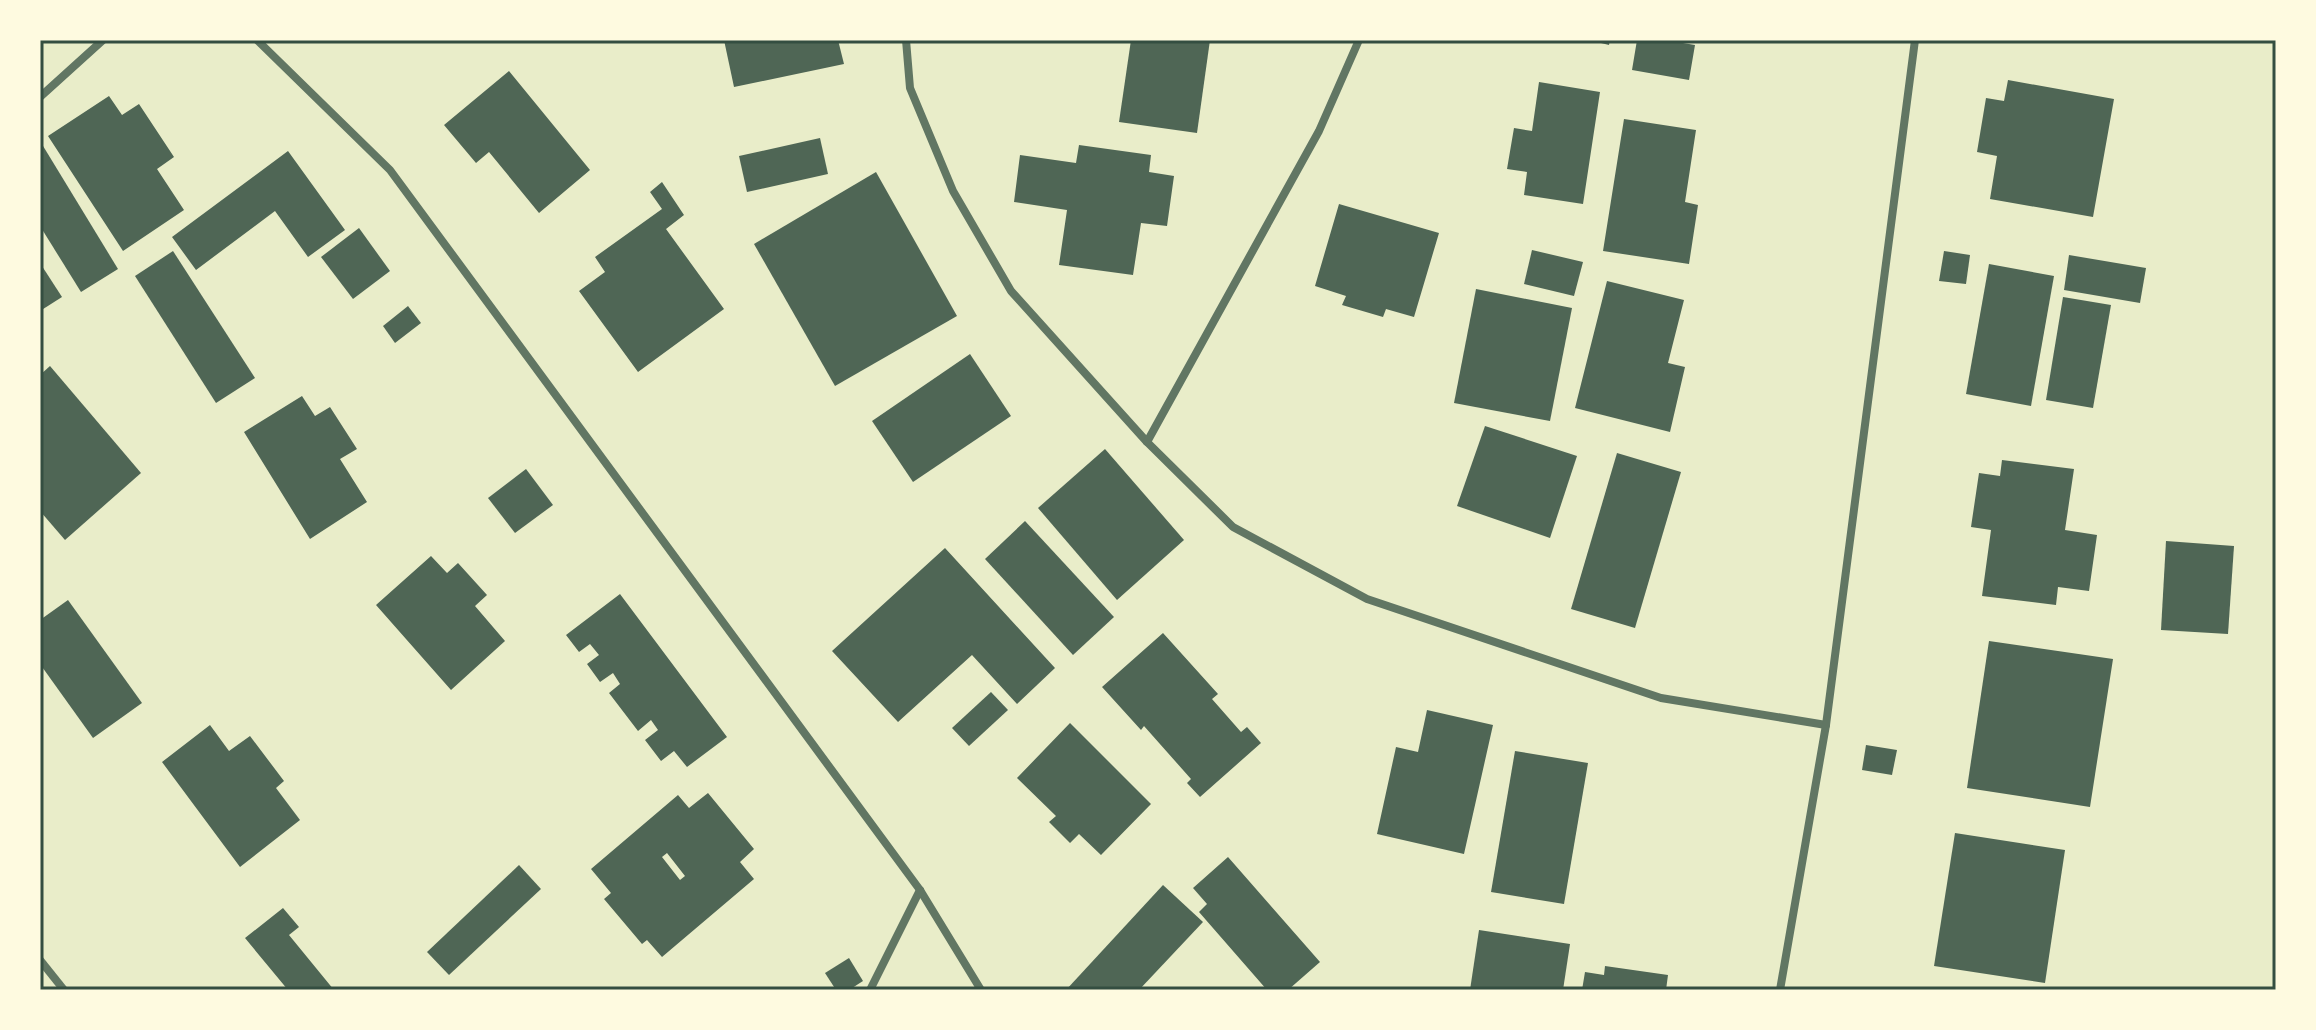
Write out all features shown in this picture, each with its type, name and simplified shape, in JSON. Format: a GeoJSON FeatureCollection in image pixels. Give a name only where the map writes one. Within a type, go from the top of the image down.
{"type":"FeatureCollection","features":[{"type":"Feature","properties":{"kind":"street"},"geometry":{"type":"LineString","coordinates":[[40,97],[103,40]]}},
{"type":"Feature","properties":{"kind":"street"},"geometry":{"type":"LineString","coordinates":[[257,40],[390,170],[920,890],[981,990]]}},
{"type":"Feature","properties":{"kind":"street"},"geometry":{"type":"LineString","coordinates":[[906,40],[910,88],[953,191],[1011,291],[1147,442],[1233,527],[1367,599],[1661,698],[1826,725]]}},
{"type":"Feature","properties":{"kind":"street"},"geometry":{"type":"LineString","coordinates":[[1147,442],[1319,131],[1359,40]]}},
{"type":"Feature","properties":{"kind":"street"},"geometry":{"type":"LineString","coordinates":[[1780,990],[1826,725],[1915,40]]}},
{"type":"Feature","properties":{"kind":"street"},"geometry":{"type":"LineString","coordinates":[[870,990],[920,890]]}},
{"type":"Feature","properties":{"kind":"street"},"geometry":{"type":"LineString","coordinates":[[40,960],[64,990]]}},
{"type":"Feature","properties":{"kind":"building"},"geometry":{"type":"Polygon","coordinates":[[[724,40],[838,40],[844,64],[734,87],[724,40]]]}},
{"type":"Feature","properties":{"kind":"building"},"geometry":{"type":"Polygon","coordinates":[[[1131,40],[1210,40],[1197,133],[1119,122],[1131,40]]]}},
{"type":"Feature","properties":{"kind":"building"},"geometry":{"type":"Polygon","coordinates":[[[1589,40],[1610,40],[1609,45],[1589,40]]]}},
{"type":"Feature","properties":{"kind":"building"},"geometry":{"type":"Polygon","coordinates":[[[1637,40],[1683,40],[1683,43],[1695,45],[1689,80],[1632,70],[1637,40]]]}},
{"type":"Feature","properties":{"kind":"building"},"geometry":{"type":"Polygon","coordinates":[[[509,71],[590,170],[539,213],[489,152],[476,163],[444,125],[509,71]]]}},
{"type":"Feature","properties":{"kind":"building"},"geometry":{"type":"Polygon","coordinates":[[[2008,80],[2114,99],[2093,217],[1990,199],[1997,156],[1977,152],[1986,98],[2004,101],[2008,80]]]}},
{"type":"Feature","properties":{"kind":"building"},"geometry":{"type":"Polygon","coordinates":[[[1539,82],[1600,92],[1583,204],[1524,195],[1527,172],[1507,169],[1514,128],[1532,131],[1539,82]]]}},
{"type":"Feature","properties":{"kind":"building"},"geometry":{"type":"Polygon","coordinates":[[[109,96],[122,115],[139,104],[174,157],[157,169],[184,210],[123,251],[48,136],[109,96]]]}},
{"type":"Feature","properties":{"kind":"building"},"geometry":{"type":"Polygon","coordinates":[[[1624,119],[1696,130],[1685,202],[1698,205],[1689,264],[1603,251],[1624,119]]]}},
{"type":"Feature","properties":{"kind":"building"},"geometry":{"type":"Polygon","coordinates":[[[820,138],[828,174],[747,192],[739,156],[820,138]]]}},
{"type":"Feature","properties":{"kind":"building"},"geometry":{"type":"Polygon","coordinates":[[[40,141],[118,269],[81,292],[40,226],[40,141]]]}},
{"type":"Feature","properties":{"kind":"building"},"geometry":{"type":"Polygon","coordinates":[[[1079,145],[1151,155],[1149,172],[1174,176],[1167,226],[1141,223],[1133,275],[1059,265],[1067,210],[1014,202],[1020,155],[1076,163],[1079,145]]]}},
{"type":"Feature","properties":{"kind":"building"},"geometry":{"type":"Polygon","coordinates":[[[288,151],[345,230],[308,257],[275,211],[196,270],[172,237],[288,151]]]}},
{"type":"Feature","properties":{"kind":"building"},"geometry":{"type":"Polygon","coordinates":[[[876,172],[957,316],[835,386],[754,244],[876,172]]]}},
{"type":"Feature","properties":{"kind":"building"},"geometry":{"type":"Polygon","coordinates":[[[662,182],[684,215],[666,229],[724,309],[638,372],[579,291],[605,272],[595,257],[662,209],[650,192],[662,182]]]}},
{"type":"Feature","properties":{"kind":"building"},"geometry":{"type":"Polygon","coordinates":[[[1339,204],[1439,233],[1414,317],[1386,309],[1383,317],[1342,305],[1346,296],[1315,286],[1339,204]]]}},
{"type":"Feature","properties":{"kind":"building"},"geometry":{"type":"Polygon","coordinates":[[[359,228],[390,271],[353,299],[321,257],[359,228]]]}},
{"type":"Feature","properties":{"kind":"building"},"geometry":{"type":"Polygon","coordinates":[[[1532,250],[1583,262],[1574,296],[1524,284],[1532,250]]]}},
{"type":"Feature","properties":{"kind":"building"},"geometry":{"type":"Polygon","coordinates":[[[173,251],[255,378],[216,403],[135,276],[173,251]]]}},
{"type":"Feature","properties":{"kind":"building"},"geometry":{"type":"Polygon","coordinates":[[[1944,251],[1970,255],[1966,284],[1939,281],[1944,251]]]}},
{"type":"Feature","properties":{"kind":"building"},"geometry":{"type":"Polygon","coordinates":[[[2069,255],[2146,268],[2140,303],[2064,290],[2069,255]]]}},
{"type":"Feature","properties":{"kind":"building"},"geometry":{"type":"Polygon","coordinates":[[[40,263],[62,297],[40,311],[40,263]]]}},
{"type":"Feature","properties":{"kind":"building"},"geometry":{"type":"Polygon","coordinates":[[[1989,264],[2054,276],[2031,406],[1966,394],[1989,264]]]}},
{"type":"Feature","properties":{"kind":"building"},"geometry":{"type":"Polygon","coordinates":[[[1607,281],[1684,300],[1668,363],[1685,367],[1670,432],[1575,408],[1607,281]]]}},
{"type":"Feature","properties":{"kind":"building"},"geometry":{"type":"Polygon","coordinates":[[[1476,289],[1572,308],[1550,421],[1454,403],[1476,289]]]}},
{"type":"Feature","properties":{"kind":"building"},"geometry":{"type":"Polygon","coordinates":[[[2063,297],[2111,305],[2093,408],[2046,400],[2063,297]]]}},
{"type":"Feature","properties":{"kind":"building"},"geometry":{"type":"Polygon","coordinates":[[[408,306],[421,323],[395,343],[383,326],[408,306]]]}},
{"type":"Feature","properties":{"kind":"building"},"geometry":{"type":"Polygon","coordinates":[[[970,354],[1011,416],[913,482],[872,421],[970,354]]]}},
{"type":"Feature","properties":{"kind":"building"},"geometry":{"type":"Polygon","coordinates":[[[50,366],[141,473],[65,540],[40,511],[40,375],[50,366]]]}},
{"type":"Feature","properties":{"kind":"building"},"geometry":{"type":"Polygon","coordinates":[[[302,396],[315,416],[330,407],[357,449],[340,459],[367,502],[310,539],[244,432],[302,396]]]}},
{"type":"Feature","properties":{"kind":"building"},"geometry":{"type":"Polygon","coordinates":[[[1485,426],[1577,456],[1550,538],[1457,506],[1485,426]]]}},
{"type":"Feature","properties":{"kind":"building"},"geometry":{"type":"Polygon","coordinates":[[[1105,449],[1184,540],[1117,600],[1038,508],[1105,449]]]}},
{"type":"Feature","properties":{"kind":"building"},"geometry":{"type":"Polygon","coordinates":[[[1617,453],[1681,472],[1635,628],[1571,609],[1617,453]]]}},
{"type":"Feature","properties":{"kind":"building"},"geometry":{"type":"Polygon","coordinates":[[[2002,460],[2074,469],[2065,530],[2097,535],[2089,591],[2058,587],[2056,605],[1982,596],[1991,530],[1971,527],[1979,473],[2000,476],[2002,460]]]}},
{"type":"Feature","properties":{"kind":"building"},"geometry":{"type":"Polygon","coordinates":[[[526,469],[553,505],[515,533],[488,498],[526,469]]]}},
{"type":"Feature","properties":{"kind":"building"},"geometry":{"type":"Polygon","coordinates":[[[1025,521],[1114,617],[1073,655],[985,559],[1025,521]]]}},
{"type":"Feature","properties":{"kind":"building"},"geometry":{"type":"Polygon","coordinates":[[[2166,541],[2234,546],[2228,634],[2161,630],[2166,541]]]}},
{"type":"Feature","properties":{"kind":"building"},"geometry":{"type":"Polygon","coordinates":[[[945,548],[1055,668],[1017,704],[972,655],[898,722],[832,651],[945,548]]]}},
{"type":"Feature","properties":{"kind":"building"},"geometry":{"type":"Polygon","coordinates":[[[431,556],[447,573],[458,563],[487,595],[475,606],[505,641],[451,690],[376,605],[431,556]]]}},
{"type":"Feature","properties":{"kind":"building"},"geometry":{"type":"Polygon","coordinates":[[[620,594],[727,737],[687,767],[674,751],[661,761],[645,740],[658,730],[651,720],[638,731],[609,693],[620,684],[613,673],[600,682],[587,664],[599,655],[590,644],[579,652],[566,635],[620,594]]]}},
{"type":"Feature","properties":{"kind":"building"},"geometry":{"type":"Polygon","coordinates":[[[68,600],[142,703],[93,738],[40,664],[40,620],[68,600]]]}},
{"type":"Feature","properties":{"kind":"building"},"geometry":{"type":"Polygon","coordinates":[[[1163,633],[1218,694],[1212,699],[1241,732],[1247,727],[1261,743],[1200,797],[1187,783],[1191,779],[1144,726],[1141,730],[1102,687],[1163,633]]]}},
{"type":"Feature","properties":{"kind":"building"},"geometry":{"type":"Polygon","coordinates":[[[1989,641],[2113,659],[2090,807],[1967,788],[1989,641]]]}},
{"type":"Feature","properties":{"kind":"building"},"geometry":{"type":"Polygon","coordinates":[[[991,692],[1008,710],[969,746],[952,728],[991,692]]]}},
{"type":"Feature","properties":{"kind":"building"},"geometry":{"type":"Polygon","coordinates":[[[1427,710],[1493,725],[1464,854],[1377,834],[1396,747],[1418,752],[1427,710]]]}},
{"type":"Feature","properties":{"kind":"building"},"geometry":{"type":"Polygon","coordinates":[[[1070,723],[1151,804],[1101,855],[1079,834],[1070,843],[1049,822],[1056,816],[1017,778],[1070,723]]]}},
{"type":"Feature","properties":{"kind":"building"},"geometry":{"type":"Polygon","coordinates":[[[210,725],[229,751],[250,736],[284,781],[276,788],[300,820],[240,867],[162,762],[210,725]]]}},
{"type":"Feature","properties":{"kind":"building"},"geometry":{"type":"Polygon","coordinates":[[[1866,745],[1897,750],[1892,775],[1862,770],[1866,745]]]}},
{"type":"Feature","properties":{"kind":"building"},"geometry":{"type":"Polygon","coordinates":[[[1515,751],[1588,763],[1564,904],[1491,892],[1515,751]]]}},
{"type":"Feature","properties":{"kind":"building"},"geometry":{"type":"Polygon","coordinates":[[[708,793],[754,849],[740,862],[754,879],[662,957],[647,940],[642,944],[604,899],[611,893],[591,869],[678,795],[689,808],[708,793]],[[667,853],[662,857],[680,880],[685,876],[667,853]]]}},
{"type":"Feature","properties":{"kind":"building"},"geometry":{"type":"Polygon","coordinates":[[[1955,833],[2065,850],[2045,983],[1934,966],[1955,833]]]}},
{"type":"Feature","properties":{"kind":"building"},"geometry":{"type":"Polygon","coordinates":[[[1228,857],[1320,962],[1288,990],[1267,990],[1199,912],[1207,904],[1193,888],[1228,857]]]}},
{"type":"Feature","properties":{"kind":"building"},"geometry":{"type":"Polygon","coordinates":[[[519,865],[541,889],[449,975],[427,952],[519,865]]]}},
{"type":"Feature","properties":{"kind":"building"},"geometry":{"type":"Polygon","coordinates":[[[1163,885],[1203,922],[1139,990],[1066,990],[1163,885]]]}},
{"type":"Feature","properties":{"kind":"building"},"geometry":{"type":"Polygon","coordinates":[[[283,908],[299,927],[289,935],[334,990],[288,990],[245,938],[283,908]]]}},
{"type":"Feature","properties":{"kind":"building"},"geometry":{"type":"Polygon","coordinates":[[[1479,930],[1570,944],[1563,990],[1470,990],[1479,930]]]}},
{"type":"Feature","properties":{"kind":"building"},"geometry":{"type":"Polygon","coordinates":[[[849,958],[863,981],[849,990],[836,990],[825,973],[849,958]]]}},
{"type":"Feature","properties":{"kind":"building"},"geometry":{"type":"Polygon","coordinates":[[[1605,966],[1668,975],[1666,990],[1582,990],[1585,972],[1604,975],[1605,966]]]}}]}
